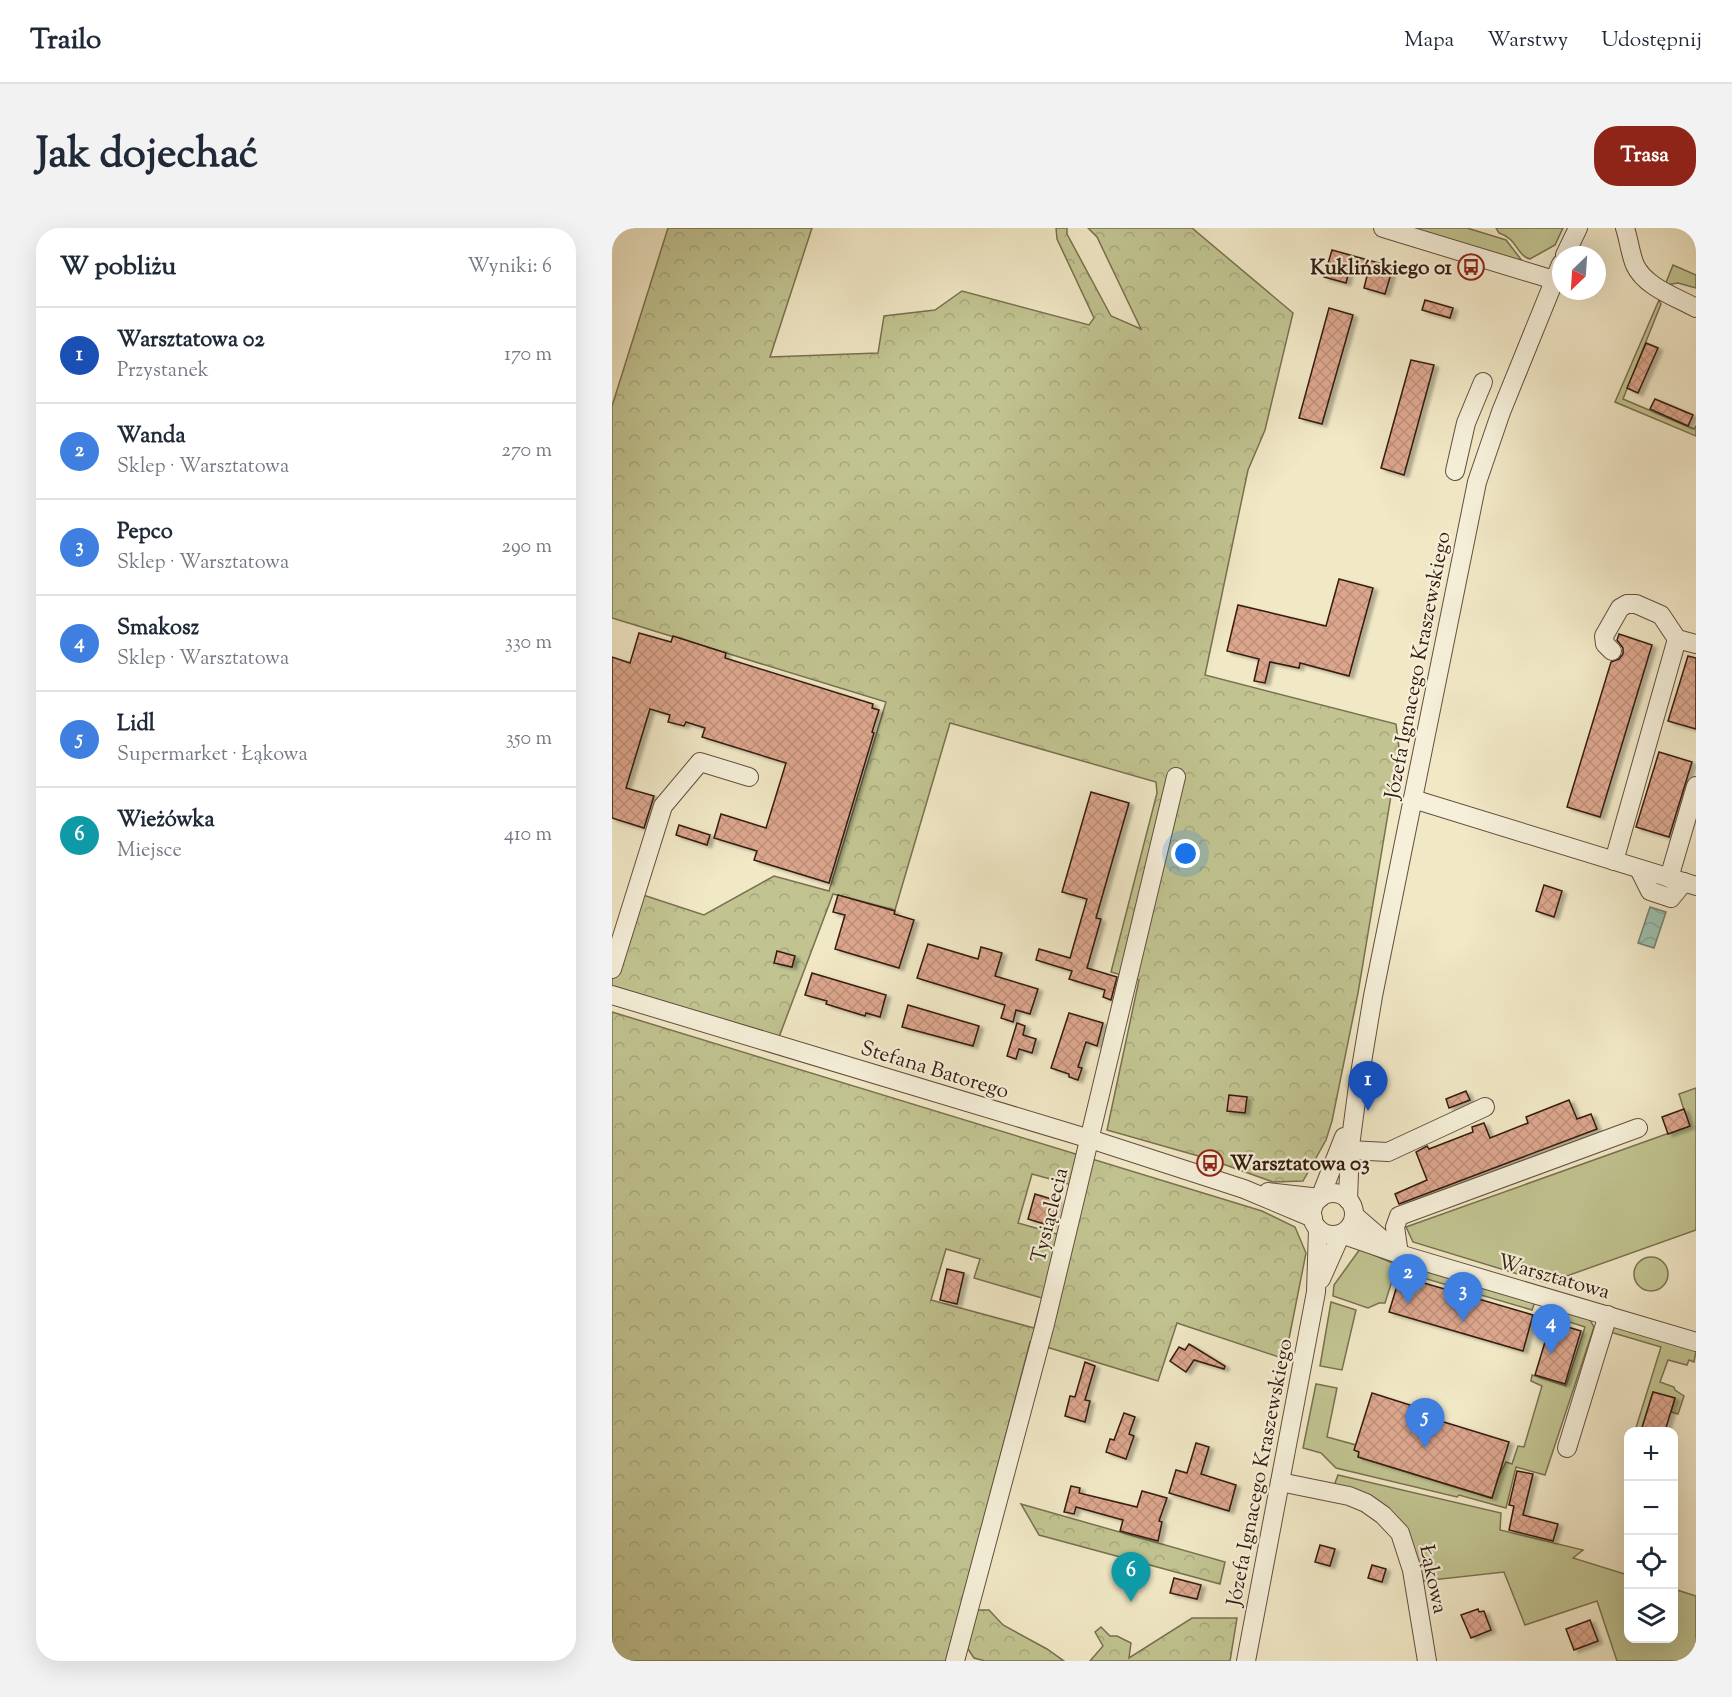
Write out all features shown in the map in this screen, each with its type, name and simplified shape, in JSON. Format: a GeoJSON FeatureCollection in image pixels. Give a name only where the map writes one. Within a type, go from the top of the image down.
{"type":"FeatureCollection","features":[{"type":"Feature","properties":{"kind":"street"},"geometry":{"type":"LineString","coordinates":[[1383,228],[1552,271]]}},
{"type":"Feature","properties":{"kind":"street"},"geometry":{"type":"LineString","coordinates":[[1569,246],[1578,228]]}},
{"type":"Feature","properties":{"kind":"street"},"geometry":{"type":"LineString","coordinates":[[1625,228],[1636,266],[1642,275],[1652,284],[1696,308]]}},
{"type":"Feature","properties":{"kind":"street","name":"Józefa Ignacego Kraszewskiego"},"geometry":{"type":"LineString","coordinates":[[1351,1207],[1350,1150],[1358,1086],[1477,482],[1501,412],[1552,284]]}},
{"type":"Feature","properties":{"kind":"street"},"geometry":{"type":"LineString","coordinates":[[1455,471],[1466,423],[1482,382]]}},
{"type":"Feature","properties":{"kind":"street"},"geometry":{"type":"LineString","coordinates":[[1612,651],[1605,644],[1604,636],[1620,608],[1627,604],[1636,604],[1661,615],[1677,639],[1696,644]]}},
{"type":"Feature","properties":{"kind":"street"},"geometry":{"type":"LineString","coordinates":[[1614,861],[1677,639]]}},
{"type":"Feature","properties":{"kind":"street"},"geometry":{"type":"LineString","coordinates":[[612,969],[663,806],[700,762],[749,777]]}},
{"type":"Feature","properties":{"kind":"street","name":"Tysiąclecia"},"geometry":{"type":"LineString","coordinates":[[955,1661],[1045,1324],[1176,777]]}},
{"type":"Feature","properties":{"kind":"street"},"geometry":{"type":"LineString","coordinates":[[1413,800],[1683,882],[1696,786]]}},
{"type":"Feature","properties":{"kind":"street","name":"Stefana Batorego"},"geometry":{"type":"LineString","coordinates":[[612,995],[1090,1139],[1244,1189],[1316,1224]]}},
{"type":"Feature","properties":{"kind":"street","name":"Józefa Ignacego Kraszewskiego"},"geometry":{"type":"LineString","coordinates":[[1320,1198],[1343,1141],[1358,1086]]}},
{"type":"Feature","properties":{"kind":"street"},"geometry":{"type":"LineString","coordinates":[[1350,1150],[1388,1152],[1485,1107]]}},
{"type":"Feature","properties":{"kind":"street"},"geometry":{"type":"LineString","coordinates":[[1399,1254],[1395,1227],[1399,1216],[1638,1128]]}},
{"type":"Feature","properties":{"kind":"street","name":"Stefana Batorego"},"geometry":{"type":"LineString","coordinates":[[1244,1189],[1320,1198]]}},
{"type":"Feature","properties":{"kind":"street"},"geometry":{"type":"LineString","coordinates":[[1337,1194],[1351,1207],[1350,1226],[1341,1234],[1329,1234],[1316,1224],[1313,1207],[1325,1195],[1337,1194]]}},
{"type":"Feature","properties":{"kind":"street","name":"Warsztatowa"},"geometry":{"type":"LineString","coordinates":[[1351,1207],[1399,1254]]}},
{"type":"Feature","properties":{"kind":"street","name":"Józefa Ignacego Kraszewskiego"},"geometry":{"type":"LineString","coordinates":[[1246,1661],[1316,1292],[1316,1224]]}},
{"type":"Feature","properties":{"kind":"street","name":"Józefa Ignacego Kraszewskiego"},"geometry":{"type":"LineString","coordinates":[[1316,1292],[1341,1234]]}},
{"type":"Feature","properties":{"kind":"street","name":"Warsztatowa"},"geometry":{"type":"LineString","coordinates":[[1341,1234],[1399,1254],[1696,1342]]}},
{"type":"Feature","properties":{"kind":"street"},"geometry":{"type":"LineString","coordinates":[[1567,1448],[1608,1315]]}},
{"type":"Feature","properties":{"kind":"street","name":"Łąkowa"},"geometry":{"type":"LineString","coordinates":[[1280,1482],[1349,1496],[1383,1515],[1400,1533],[1412,1570],[1427,1661]]}},
{"type":"Feature","properties":{"kind":"green space"},"geometry":{"type":"Polygon","coordinates":[[[668,228],[812,228],[770,357],[878,353],[884,316],[935,310],[962,291],[1089,325],[1094,318],[1057,239],[1056,228],[1067,228],[1067,234],[1111,316],[1141,329],[1097,237],[1088,228],[1192,228],[1293,313],[1265,430],[1248,470],[1205,675],[1396,724],[1399,748],[1358,993],[1332,1121],[1326,1140],[1303,1181],[1273,1182],[1209,1159],[1107,1130],[1139,980],[1111,972],[1157,793],[1156,782],[950,723],[895,910],[833,894],[776,1045],[612,995],[612,969],[637,893],[704,915],[774,876],[829,891],[886,702],[612,618],[612,406],[668,228]]]}},
{"type":"Feature","properties":{"kind":"green space"},"geometry":{"type":"Polygon","coordinates":[[[1407,228],[1467,228],[1506,240],[1523,262],[1407,228]]]}},
{"type":"Feature","properties":{"kind":"green space"},"geometry":{"type":"Polygon","coordinates":[[[1496,228],[1563,228],[1555,245],[1530,259],[1522,254],[1510,239],[1499,233],[1496,228]]]}},
{"type":"Feature","properties":{"kind":"green space"},"geometry":{"type":"Polygon","coordinates":[[[1673,265],[1696,275],[1696,288],[1678,283],[1665,285],[1673,265]]]}},
{"type":"Feature","properties":{"kind":"green space"},"geometry":{"type":"Polygon","coordinates":[[[1659,300],[1661,304],[1623,399],[1694,429],[1696,426],[1696,436],[1615,402],[1659,300]]]}},
{"type":"Feature","properties":{"kind":"green space"},"geometry":{"type":"Polygon","coordinates":[[[612,1012],[1262,1211],[1295,1227],[1306,1253],[1285,1359],[1177,1323],[1158,1381],[1030,1342],[947,1661],[612,1661],[612,1012]],[[1032,1174],[1018,1223],[1057,1234],[1072,1185],[1032,1174]],[[946,1249],[931,1300],[1034,1328],[1042,1298],[974,1278],[980,1259],[946,1249]]]}},
{"type":"Feature","properties":{"kind":"green space"},"geometry":{"type":"Polygon","coordinates":[[[1696,1088],[1696,1230],[1547,1283],[1413,1242],[1406,1227],[1689,1126],[1679,1094],[1696,1088]]]}},
{"type":"Feature","properties":{"kind":"green space"},"geometry":{"type":"Polygon","coordinates":[[[1360,1249],[1397,1265],[1385,1303],[1368,1308],[1333,1296],[1334,1285],[1360,1249]]]}},
{"type":"Feature","properties":{"kind":"green space"},"geometry":{"type":"Polygon","coordinates":[[[1651,1257],[1663,1262],[1668,1274],[1663,1286],[1651,1291],[1639,1286],[1634,1274],[1639,1262],[1651,1257]]]}},
{"type":"Feature","properties":{"kind":"green space"},"geometry":{"type":"Polygon","coordinates":[[[1405,1264],[1535,1302],[1532,1310],[1403,1272],[1405,1264]]]}},
{"type":"Feature","properties":{"kind":"green space"},"geometry":{"type":"Polygon","coordinates":[[[1331,1302],[1356,1310],[1342,1370],[1320,1366],[1331,1302]]]}},
{"type":"Feature","properties":{"kind":"green space"},"geometry":{"type":"Polygon","coordinates":[[[1556,1310],[1590,1320],[1594,1327],[1545,1475],[1516,1467],[1506,1508],[1459,1495],[1457,1497],[1336,1468],[1321,1453],[1303,1448],[1316,1384],[1337,1388],[1327,1437],[1356,1445],[1359,1452],[1358,1457],[1491,1498],[1506,1462],[1512,1464],[1518,1446],[1524,1447],[1542,1386],[1531,1381],[1532,1375],[1566,1386],[1585,1327],[1554,1317],[1556,1310]]]}},
{"type":"Feature","properties":{"kind":"green space"},"geometry":{"type":"Polygon","coordinates":[[[1616,1327],[1696,1351],[1694,1362],[1689,1360],[1687,1365],[1668,1360],[1660,1382],[1674,1387],[1684,1396],[1678,1414],[1671,1412],[1675,1398],[1653,1392],[1642,1427],[1636,1427],[1661,1347],[1610,1332],[1616,1327]]]}},
{"type":"Feature","properties":{"kind":"green space"},"geometry":{"type":"Polygon","coordinates":[[[1338,1475],[1501,1513],[1500,1530],[1583,1550],[1573,1558],[1624,1574],[1624,1643],[1678,1643],[1678,1590],[1696,1596],[1696,1661],[1617,1661],[1597,1601],[1525,1625],[1504,1572],[1414,1582],[1400,1533],[1332,1491],[1338,1475]]]}},
{"type":"Feature","properties":{"kind":"green space"},"geometry":{"type":"Polygon","coordinates":[[[1021,1504],[1225,1562],[1220,1584],[1039,1535],[1021,1504]]]}},
{"type":"Feature","properties":{"kind":"green space"},"geometry":{"type":"Polygon","coordinates":[[[976,1610],[989,1610],[1003,1625],[1064,1661],[985,1661],[974,1658],[966,1646],[976,1610]]]}},
{"type":"Feature","properties":{"kind":"green space"},"geometry":{"type":"Polygon","coordinates":[[[1192,1618],[1237,1618],[1230,1661],[1090,1661],[1103,1646],[1095,1632],[1101,1627],[1110,1636],[1117,1636],[1131,1643],[1129,1658],[1192,1618]]]}},
{"type":"Feature","properties":{"kind":"water"},"geometry":{"type":"Polygon","coordinates":[[[1650,907],[1666,912],[1654,948],[1638,943],[1650,907]]]}},
{"type":"Feature","properties":{"kind":"building"},"geometry":{"type":"Polygon","coordinates":[[[1332,250],[1393,267],[1385,294],[1364,288],[1368,272],[1350,267],[1346,283],[1324,277],[1332,250]]]}},
{"type":"Feature","properties":{"kind":"building"},"geometry":{"type":"Polygon","coordinates":[[[1425,300],[1453,308],[1450,318],[1422,310],[1425,300]]]}},
{"type":"Feature","properties":{"kind":"building"},"geometry":{"type":"Polygon","coordinates":[[[1329,308],[1353,315],[1322,424],[1299,418],[1329,308]]]}},
{"type":"Feature","properties":{"kind":"building"},"geometry":{"type":"Polygon","coordinates":[[[1646,343],[1658,348],[1638,393],[1627,388],[1646,343]]]}},
{"type":"Feature","properties":{"kind":"building"},"geometry":{"type":"Polygon","coordinates":[[[1411,360],[1434,365],[1404,475],[1381,468],[1411,360]]]}},
{"type":"Feature","properties":{"kind":"building"},"geometry":{"type":"Polygon","coordinates":[[[1655,399],[1693,415],[1688,426],[1650,409],[1655,399]]]}},
{"type":"Feature","properties":{"kind":"building"},"geometry":{"type":"Polygon","coordinates":[[[1339,579],[1373,588],[1349,676],[1300,663],[1299,668],[1270,662],[1265,683],[1254,681],[1259,659],[1227,651],[1238,605],[1326,626],[1339,579]]]}},
{"type":"Feature","properties":{"kind":"building"},"geometry":{"type":"Polygon","coordinates":[[[639,633],[671,642],[673,636],[726,653],[725,658],[873,704],[872,708],[879,710],[829,883],[754,860],[757,851],[714,838],[721,814],[766,828],[786,763],[702,737],[705,728],[686,722],[684,726],[668,722],[670,715],[650,709],[626,788],[654,796],[644,828],[612,818],[612,657],[630,663],[639,633]]]}},
{"type":"Feature","properties":{"kind":"building"},"geometry":{"type":"Polygon","coordinates":[[[1619,634],[1652,645],[1600,817],[1567,807],[1611,662],[1619,659],[1623,654],[1623,648],[1617,640],[1619,634]]]}},
{"type":"Feature","properties":{"kind":"building"},"geometry":{"type":"Polygon","coordinates":[[[1688,656],[1696,658],[1696,729],[1668,721],[1688,656]]]}},
{"type":"Feature","properties":{"kind":"building"},"geometry":{"type":"Polygon","coordinates":[[[1659,752],[1692,762],[1669,837],[1636,827],[1659,752]]]}},
{"type":"Feature","properties":{"kind":"building"},"geometry":{"type":"Polygon","coordinates":[[[1091,792],[1129,803],[1096,918],[1101,919],[1087,968],[1117,977],[1111,1000],[1103,997],[1105,990],[1069,979],[1072,971],[1036,960],[1039,949],[1070,958],[1087,899],[1062,892],[1091,792]]]}},
{"type":"Feature","properties":{"kind":"building"},"geometry":{"type":"Polygon","coordinates":[[[679,825],[710,835],[707,845],[676,835],[679,825]]]}},
{"type":"Feature","properties":{"kind":"building"},"geometry":{"type":"Polygon","coordinates":[[[1544,885],[1562,891],[1554,917],[1536,911],[1544,885]]]}},
{"type":"Feature","properties":{"kind":"building"},"geometry":{"type":"Polygon","coordinates":[[[838,895],[895,911],[894,914],[914,920],[899,968],[835,949],[845,915],[833,912],[838,895]]]}},
{"type":"Feature","properties":{"kind":"building"},"geometry":{"type":"Polygon","coordinates":[[[928,944],[978,959],[981,947],[1002,953],[995,976],[1038,989],[1030,1014],[1016,1010],[1013,1022],[1001,1018],[1005,1005],[917,978],[928,944]]]}},
{"type":"Feature","properties":{"kind":"building"},"geometry":{"type":"Polygon","coordinates":[[[777,951],[795,956],[792,967],[774,963],[777,951]]]}},
{"type":"Feature","properties":{"kind":"building"},"geometry":{"type":"Polygon","coordinates":[[[812,973],[886,995],[880,1017],[866,1013],[865,1016],[805,995],[812,973]]]}},
{"type":"Feature","properties":{"kind":"building"},"geometry":{"type":"Polygon","coordinates":[[[908,1005],[979,1026],[973,1046],[902,1027],[908,1005]]]}},
{"type":"Feature","properties":{"kind":"building"},"geometry":{"type":"Polygon","coordinates":[[[1069,1013],[1103,1023],[1097,1046],[1086,1042],[1078,1067],[1082,1068],[1078,1080],[1069,1077],[1069,1074],[1051,1068],[1069,1013]]]}},
{"type":"Feature","properties":{"kind":"building"},"geometry":{"type":"Polygon","coordinates":[[[1017,1023],[1025,1026],[1023,1035],[1036,1039],[1032,1053],[1019,1049],[1016,1059],[1007,1056],[1017,1023]]]}},
{"type":"Feature","properties":{"kind":"building"},"geometry":{"type":"Polygon","coordinates":[[[1466,1091],[1470,1100],[1449,1108],[1446,1099],[1466,1091]]]}},
{"type":"Feature","properties":{"kind":"building"},"geometry":{"type":"Polygon","coordinates":[[[1229,1095],[1247,1097],[1245,1113],[1227,1111],[1229,1095]]]}},
{"type":"Feature","properties":{"kind":"building"},"geometry":{"type":"Polygon","coordinates":[[[1569,1100],[1577,1119],[1591,1114],[1597,1129],[1399,1204],[1395,1194],[1427,1180],[1416,1152],[1427,1146],[1429,1149],[1473,1132],[1472,1127],[1484,1123],[1490,1138],[1528,1123],[1526,1117],[1569,1100]]]}},
{"type":"Feature","properties":{"kind":"building"},"geometry":{"type":"Polygon","coordinates":[[[1684,1109],[1690,1126],[1668,1134],[1662,1117],[1684,1109]]]}},
{"type":"Feature","properties":{"kind":"building"},"geometry":{"type":"Polygon","coordinates":[[[1035,1194],[1058,1201],[1051,1226],[1028,1219],[1035,1194]]]}},
{"type":"Feature","properties":{"kind":"building"},"geometry":{"type":"Polygon","coordinates":[[[947,1269],[964,1273],[957,1304],[940,1300],[947,1269]]]}},
{"type":"Feature","properties":{"kind":"building"},"geometry":{"type":"Polygon","coordinates":[[[1400,1276],[1533,1315],[1523,1351],[1389,1312],[1400,1276]]]}},
{"type":"Feature","properties":{"kind":"building"},"geometry":{"type":"Polygon","coordinates":[[[1551,1322],[1581,1331],[1565,1384],[1535,1375],[1551,1322]]]}},
{"type":"Feature","properties":{"kind":"building"},"geometry":{"type":"Polygon","coordinates":[[[1189,1344],[1225,1366],[1224,1369],[1194,1360],[1186,1372],[1170,1361],[1179,1347],[1185,1350],[1189,1344]]]}},
{"type":"Feature","properties":{"kind":"building"},"geometry":{"type":"Polygon","coordinates":[[[1085,1362],[1095,1366],[1085,1400],[1090,1401],[1085,1422],[1065,1416],[1070,1396],[1075,1397],[1085,1362]]]}},
{"type":"Feature","properties":{"kind":"building"},"geometry":{"type":"Polygon","coordinates":[[[1653,1392],[1675,1398],[1666,1427],[1642,1427],[1653,1392]]]}},
{"type":"Feature","properties":{"kind":"building"},"geometry":{"type":"Polygon","coordinates":[[[1372,1393],[1410,1405],[1408,1411],[1509,1442],[1492,1498],[1358,1457],[1359,1452],[1354,1450],[1372,1393]]]}},
{"type":"Feature","properties":{"kind":"building"},"geometry":{"type":"Polygon","coordinates":[[[1124,1413],[1135,1417],[1129,1434],[1134,1436],[1126,1459],[1106,1452],[1110,1439],[1114,1440],[1124,1413]]]}},
{"type":"Feature","properties":{"kind":"building"},"geometry":{"type":"Polygon","coordinates":[[[1196,1443],[1209,1447],[1201,1474],[1236,1485],[1229,1511],[1169,1493],[1176,1470],[1187,1473],[1196,1443]]]}},
{"type":"Feature","properties":{"kind":"building"},"geometry":{"type":"Polygon","coordinates":[[[1517,1471],[1533,1474],[1523,1515],[1558,1524],[1553,1541],[1509,1530],[1514,1506],[1509,1505],[1517,1471]]]}},
{"type":"Feature","properties":{"kind":"building"},"geometry":{"type":"Polygon","coordinates":[[[1071,1486],[1080,1488],[1079,1493],[1137,1507],[1142,1491],[1167,1498],[1159,1521],[1162,1522],[1158,1541],[1120,1531],[1123,1520],[1076,1507],[1074,1514],[1064,1512],[1071,1486]]]}},
{"type":"Feature","properties":{"kind":"building"},"geometry":{"type":"Polygon","coordinates":[[[1320,1545],[1335,1549],[1330,1566],[1315,1562],[1320,1545]]]}},
{"type":"Feature","properties":{"kind":"building"},"geometry":{"type":"Polygon","coordinates":[[[1372,1565],[1386,1569],[1382,1582],[1368,1578],[1372,1565]]]}},
{"type":"Feature","properties":{"kind":"building"},"geometry":{"type":"Polygon","coordinates":[[[1174,1578],[1201,1585],[1197,1599],[1170,1593],[1174,1578]]]}},
{"type":"Feature","properties":{"kind":"building"},"geometry":{"type":"Polygon","coordinates":[[[1478,1609],[1479,1612],[1484,1611],[1491,1630],[1471,1638],[1461,1615],[1478,1609]]]}},
{"type":"Feature","properties":{"kind":"building"},"geometry":{"type":"Polygon","coordinates":[[[1590,1620],[1598,1641],[1574,1650],[1566,1629],[1590,1620]]]}},
{"type":"Feature","properties":{"kind":"place","name":"Kuklińskiego 01"},"geometry":{"type":"Point","coordinates":[1471,267]}},
{"type":"Feature","properties":{"kind":"place","name":"Warsztatowa 02"},"geometry":{"type":"Point","coordinates":[1368,1111]}},
{"type":"Feature","properties":{"kind":"place","name":"Warsztatowa 03"},"geometry":{"type":"Point","coordinates":[1210,1163]}},
{"type":"Feature","properties":{"kind":"place","name":"Wanda"},"geometry":{"type":"Point","coordinates":[1408,1304]}},
{"type":"Feature","properties":{"kind":"place","name":"Pepco"},"geometry":{"type":"Point","coordinates":[1463,1322]}},
{"type":"Feature","properties":{"kind":"place","name":"Smakosz"},"geometry":{"type":"Point","coordinates":[1551,1354]}},
{"type":"Feature","properties":{"kind":"place","name":"Lidl"},"geometry":{"type":"Point","coordinates":[1425,1448]}},
{"type":"Feature","properties":{"kind":"place","name":"Wieżówka"},"geometry":{"type":"Point","coordinates":[1131,1602]}}]}
